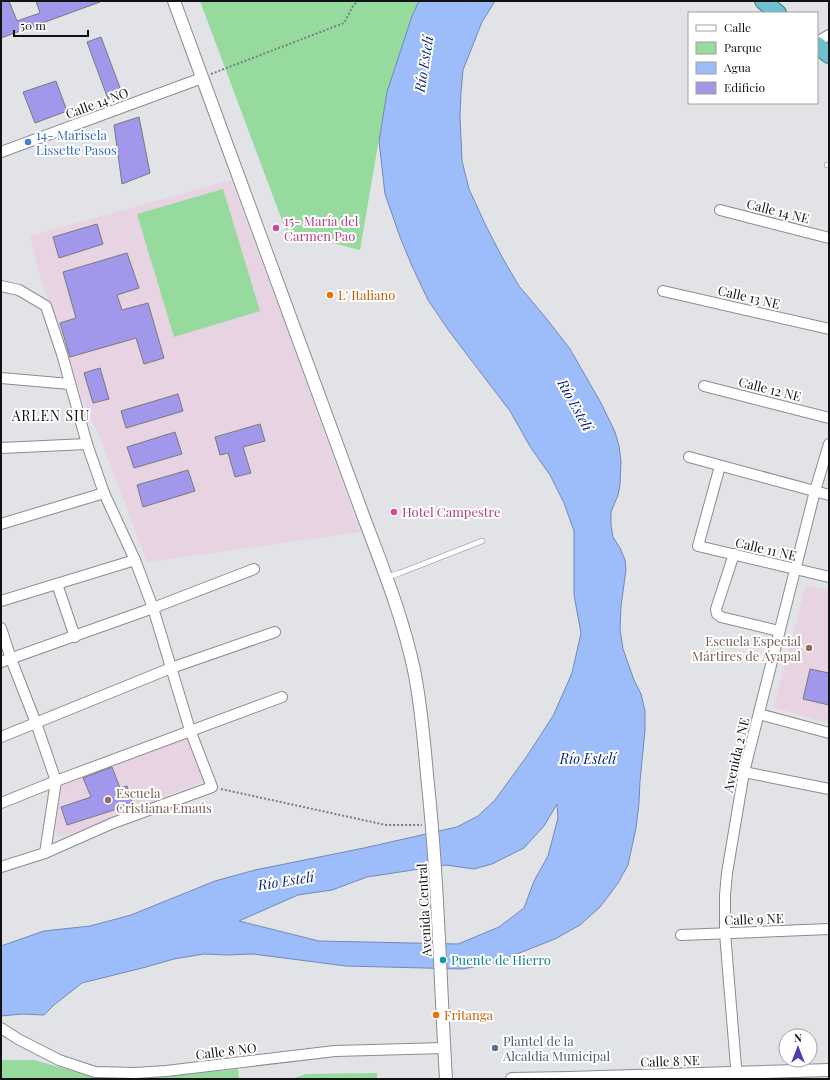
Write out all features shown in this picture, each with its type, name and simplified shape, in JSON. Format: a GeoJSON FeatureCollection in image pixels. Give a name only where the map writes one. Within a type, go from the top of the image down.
{"type":"FeatureCollection","features":[{"type":"Feature","properties":{"kind":"highway"},"geometry":{"type":"LineString","coordinates":[[818,46],[829,55]]}},
{"type":"Feature","properties":{"kind":"street","name":"Avenida Central"},"geometry":{"type":"LineString","coordinates":[[174,1],[386,577],[409,650],[419,700],[432,825],[436,874],[446,1079]]}},
{"type":"Feature","properties":{"kind":"street"},"geometry":{"type":"LineString","coordinates":[[818,41],[829,35]]}},
{"type":"Feature","properties":{"kind":"street","name":"Calle 14 NO"},"geometry":{"type":"LineString","coordinates":[[1,152],[202,78]]}},
{"type":"Feature","properties":{"kind":"street","name":"Calle 14 NE"},"geometry":{"type":"LineString","coordinates":[[720,210],[829,238]]}},
{"type":"Feature","properties":{"kind":"street"},"geometry":{"type":"LineString","coordinates":[[1,286],[19,290],[46,306],[104,493],[135,560],[153,608],[190,730],[212,787],[113,823],[45,853],[1,867]]}},
{"type":"Feature","properties":{"kind":"street","name":"Calle 13 NE"},"geometry":{"type":"LineString","coordinates":[[663,291],[829,329]]}},
{"type":"Feature","properties":{"kind":"street"},"geometry":{"type":"LineString","coordinates":[[1,378],[70,384]]}},
{"type":"Feature","properties":{"kind":"street","name":"Calle 12 NE"},"geometry":{"type":"LineString","coordinates":[[704,386],[829,418]]}},
{"type":"Feature","properties":{"kind":"street"},"geometry":{"type":"LineString","coordinates":[[1,448],[88,444]]}},
{"type":"Feature","properties":{"kind":"street","name":"Avenida 2 NE"},"geometry":{"type":"LineString","coordinates":[[736,1076],[725,933],[725,895],[727,873],[744,772],[815,491],[829,444]]}},
{"type":"Feature","properties":{"kind":"street"},"geometry":{"type":"LineString","coordinates":[[689,457],[829,495]]}},
{"type":"Feature","properties":{"kind":"street","name":"Calle 11 NE"},"geometry":{"type":"LineString","coordinates":[[720,466],[698,546],[829,577]]}},
{"type":"Feature","properties":{"kind":"street"},"geometry":{"type":"LineString","coordinates":[[1,524],[104,493]]}},
{"type":"Feature","properties":{"kind":"street"},"geometry":{"type":"LineString","coordinates":[[734,554],[716,609],[717,614],[721,617],[779,631]]}},
{"type":"Feature","properties":{"kind":"street"},"geometry":{"type":"LineString","coordinates":[[1,601],[135,560]]}},
{"type":"Feature","properties":{"kind":"street"},"geometry":{"type":"LineString","coordinates":[[6,660],[75,637],[254,569]]}},
{"type":"Feature","properties":{"kind":"street"},"geometry":{"type":"LineString","coordinates":[[57,584],[75,637]]}},
{"type":"Feature","properties":{"kind":"street"},"geometry":{"type":"LineString","coordinates":[[1,628],[6,660],[36,723],[56,781],[45,853]]}},
{"type":"Feature","properties":{"kind":"street"},"geometry":{"type":"LineString","coordinates":[[1,736],[171,668],[275,632]]}},
{"type":"Feature","properties":{"kind":"street"},"geometry":{"type":"LineString","coordinates":[[1,803],[190,730],[282,697]]}},
{"type":"Feature","properties":{"kind":"street"},"geometry":{"type":"LineString","coordinates":[[759,714],[829,733]]}},
{"type":"Feature","properties":{"kind":"street"},"geometry":{"type":"LineString","coordinates":[[744,772],[829,789]]}},
{"type":"Feature","properties":{"kind":"street","name":"Calle 9 NE"},"geometry":{"type":"LineString","coordinates":[[681,935],[829,929]]}},
{"type":"Feature","properties":{"kind":"street","name":"Calle 8 NO"},"geometry":{"type":"LineString","coordinates":[[1,1028],[18,1039],[59,1060],[95,1072],[135,1073],[166,1071],[335,1051],[444,1048]]}},
{"type":"Feature","properties":{"kind":"street","name":"Calle 8 NE"},"geometry":{"type":"LineString","coordinates":[[512,1079],[736,1076],[829,1070]]}},
{"type":"Feature","properties":{"kind":"lane"},"geometry":{"type":"LineString","coordinates":[[386,577],[482,541]]}},
{"type":"Feature","properties":{"kind":"path"},"geometry":{"type":"LineString","coordinates":[[202,78],[344,23],[353,6],[358,1]]}},
{"type":"Feature","properties":{"kind":"path"},"geometry":{"type":"LineString","coordinates":[[212,787],[386,825],[432,825]]}},
{"type":"Feature","properties":{"kind":"shaded area"},"geometry":{"type":"Polygon","coordinates":[[[231,180],[360,532],[147,562],[99,435],[81,397],[38,269],[30,236],[231,180]]]}},
{"type":"Feature","properties":{"kind":"shaded area","name":"Escuela Especial Mártires de Ayapal"},"geometry":{"type":"Polygon","coordinates":[[[806,585],[829,590],[829,724],[774,707],[806,585]]]}},
{"type":"Feature","properties":{"kind":"shaded area","name":"Escuela Cristiana Emaús"},"geometry":{"type":"Polygon","coordinates":[[[187,736],[205,781],[66,836],[56,835],[56,824],[62,783],[187,736]]]}},
{"type":"Feature","properties":{"kind":"green space"},"geometry":{"type":"Polygon","coordinates":[[[200,1],[419,1],[412,16],[387,92],[360,250],[286,231],[200,1]]]}},
{"type":"Feature","properties":{"kind":"green space"},"geometry":{"type":"Polygon","coordinates":[[[223,189],[260,311],[174,337],[137,214],[223,189]]]}},
{"type":"Feature","properties":{"kind":"green space"},"geometry":{"type":"Polygon","coordinates":[[[1,1060],[34,1060],[98,1078],[177,1075],[238,1069],[239,1079],[1,1079],[1,1060]]]}},
{"type":"Feature","properties":{"kind":"green space"},"geometry":{"type":"Polygon","coordinates":[[[377,1073],[377,1079],[291,1079],[306,1074],[377,1073]]]}},
{"type":"Feature","properties":{"kind":"water","name":"Río Estelí"},"geometry":{"type":"Polygon","coordinates":[[[419,1],[495,1],[482,22],[463,70],[460,116],[462,161],[469,189],[486,226],[519,286],[570,349],[601,403],[615,432],[619,446],[621,461],[620,485],[618,495],[611,512],[611,525],[613,537],[625,560],[626,570],[621,606],[620,629],[623,649],[634,680],[641,694],[645,711],[645,731],[639,803],[636,828],[628,865],[618,883],[600,907],[580,925],[555,939],[494,963],[463,969],[346,966],[253,954],[204,954],[174,959],[82,983],[54,1005],[44,1015],[22,1014],[1,1016],[1,946],[44,931],[90,926],[131,915],[215,881],[255,870],[457,827],[478,816],[495,800],[527,756],[553,716],[572,673],[581,633],[574,595],[574,531],[564,503],[550,475],[531,448],[510,411],[449,331],[428,300],[400,237],[385,194],[379,141],[387,92],[412,16],[419,1]],[[557,804],[544,826],[524,848],[492,864],[474,869],[446,865],[367,877],[332,890],[298,895],[239,921],[319,941],[458,944],[499,927],[524,908],[534,881],[548,856],[558,818],[557,804]]]}},
{"type":"Feature","properties":{"kind":"building"},"geometry":{"type":"Polygon","coordinates":[[[1,1],[9,1],[17,21],[40,13],[36,1],[100,2],[1,38],[1,1]]]}},
{"type":"Feature","properties":{"kind":"building"},"geometry":{"type":"Polygon","coordinates":[[[101,37],[122,93],[108,99],[87,42],[101,37]]]}},
{"type":"Feature","properties":{"kind":"building"},"geometry":{"type":"Polygon","coordinates":[[[56,81],[67,111],[35,123],[23,92],[56,81]]]}},
{"type":"Feature","properties":{"kind":"building"},"geometry":{"type":"Polygon","coordinates":[[[139,117],[150,173],[122,184],[114,125],[139,117]]]}},
{"type":"Feature","properties":{"kind":"building"},"geometry":{"type":"Polygon","coordinates":[[[97,224],[103,244],[59,258],[53,237],[97,224]]]}},
{"type":"Feature","properties":{"kind":"building"},"geometry":{"type":"Polygon","coordinates":[[[127,253],[139,288],[117,295],[122,310],[148,303],[164,358],[144,364],[136,338],[70,357],[60,323],[76,318],[63,272],[127,253]]]}},
{"type":"Feature","properties":{"kind":"building"},"geometry":{"type":"Polygon","coordinates":[[[100,368],[109,399],[93,403],[84,373],[100,368]]]}},
{"type":"Feature","properties":{"kind":"building"},"geometry":{"type":"Polygon","coordinates":[[[178,394],[183,411],[126,428],[121,411],[178,394]]]}},
{"type":"Feature","properties":{"kind":"building"},"geometry":{"type":"Polygon","coordinates":[[[260,424],[265,441],[243,447],[251,473],[235,477],[228,453],[220,455],[215,437],[260,424]]]}},
{"type":"Feature","properties":{"kind":"building"},"geometry":{"type":"Polygon","coordinates":[[[175,432],[182,454],[134,468],[127,447],[175,432]]]}},
{"type":"Feature","properties":{"kind":"building"},"geometry":{"type":"Polygon","coordinates":[[[188,470],[195,491],[143,507],[137,485],[188,470]]]}},
{"type":"Feature","properties":{"kind":"building"},"geometry":{"type":"Polygon","coordinates":[[[810,669],[829,673],[829,705],[803,699],[810,669]]]}},
{"type":"Feature","properties":{"kind":"building"},"geometry":{"type":"Polygon","coordinates":[[[112,767],[120,788],[127,786],[133,804],[67,825],[61,807],[91,797],[83,778],[112,767]]]}},
{"type":"Feature","properties":{"kind":"place","name":"14- Marisela Lissette Pasos"},"geometry":{"type":"Point","coordinates":[28,142]}},
{"type":"Feature","properties":{"kind":"place","name":"15- María del Carmen Pao"},"geometry":{"type":"Point","coordinates":[276,228]}},
{"type":"Feature","properties":{"kind":"place","name":"L' Italiano"},"geometry":{"type":"Point","coordinates":[330,295]}},
{"type":"Feature","properties":{"kind":"place","name":"Hotel Campestre"},"geometry":{"type":"Point","coordinates":[394,512]}},
{"type":"Feature","properties":{"kind":"place","name":"Escuela Especial Mártires de Ayapal"},"geometry":{"type":"Point","coordinates":[809,648]}},
{"type":"Feature","properties":{"kind":"place","name":"Escuela Cristiana Emaús"},"geometry":{"type":"Point","coordinates":[108,800]}},
{"type":"Feature","properties":{"kind":"place","name":"Puente de Hierro"},"geometry":{"type":"Point","coordinates":[443,960]}},
{"type":"Feature","properties":{"kind":"place","name":"Fritanga"},"geometry":{"type":"Point","coordinates":[436,1015]}},
{"type":"Feature","properties":{"kind":"place","name":"Plantel de la Alcaldia Municipal"},"geometry":{"type":"Point","coordinates":[495,1048]}},
{"type":"Feature","properties":{"kind":"district","name":"ARLEN SIU"},"geometry":{"type":"Point","coordinates":[51,416]}}]}
